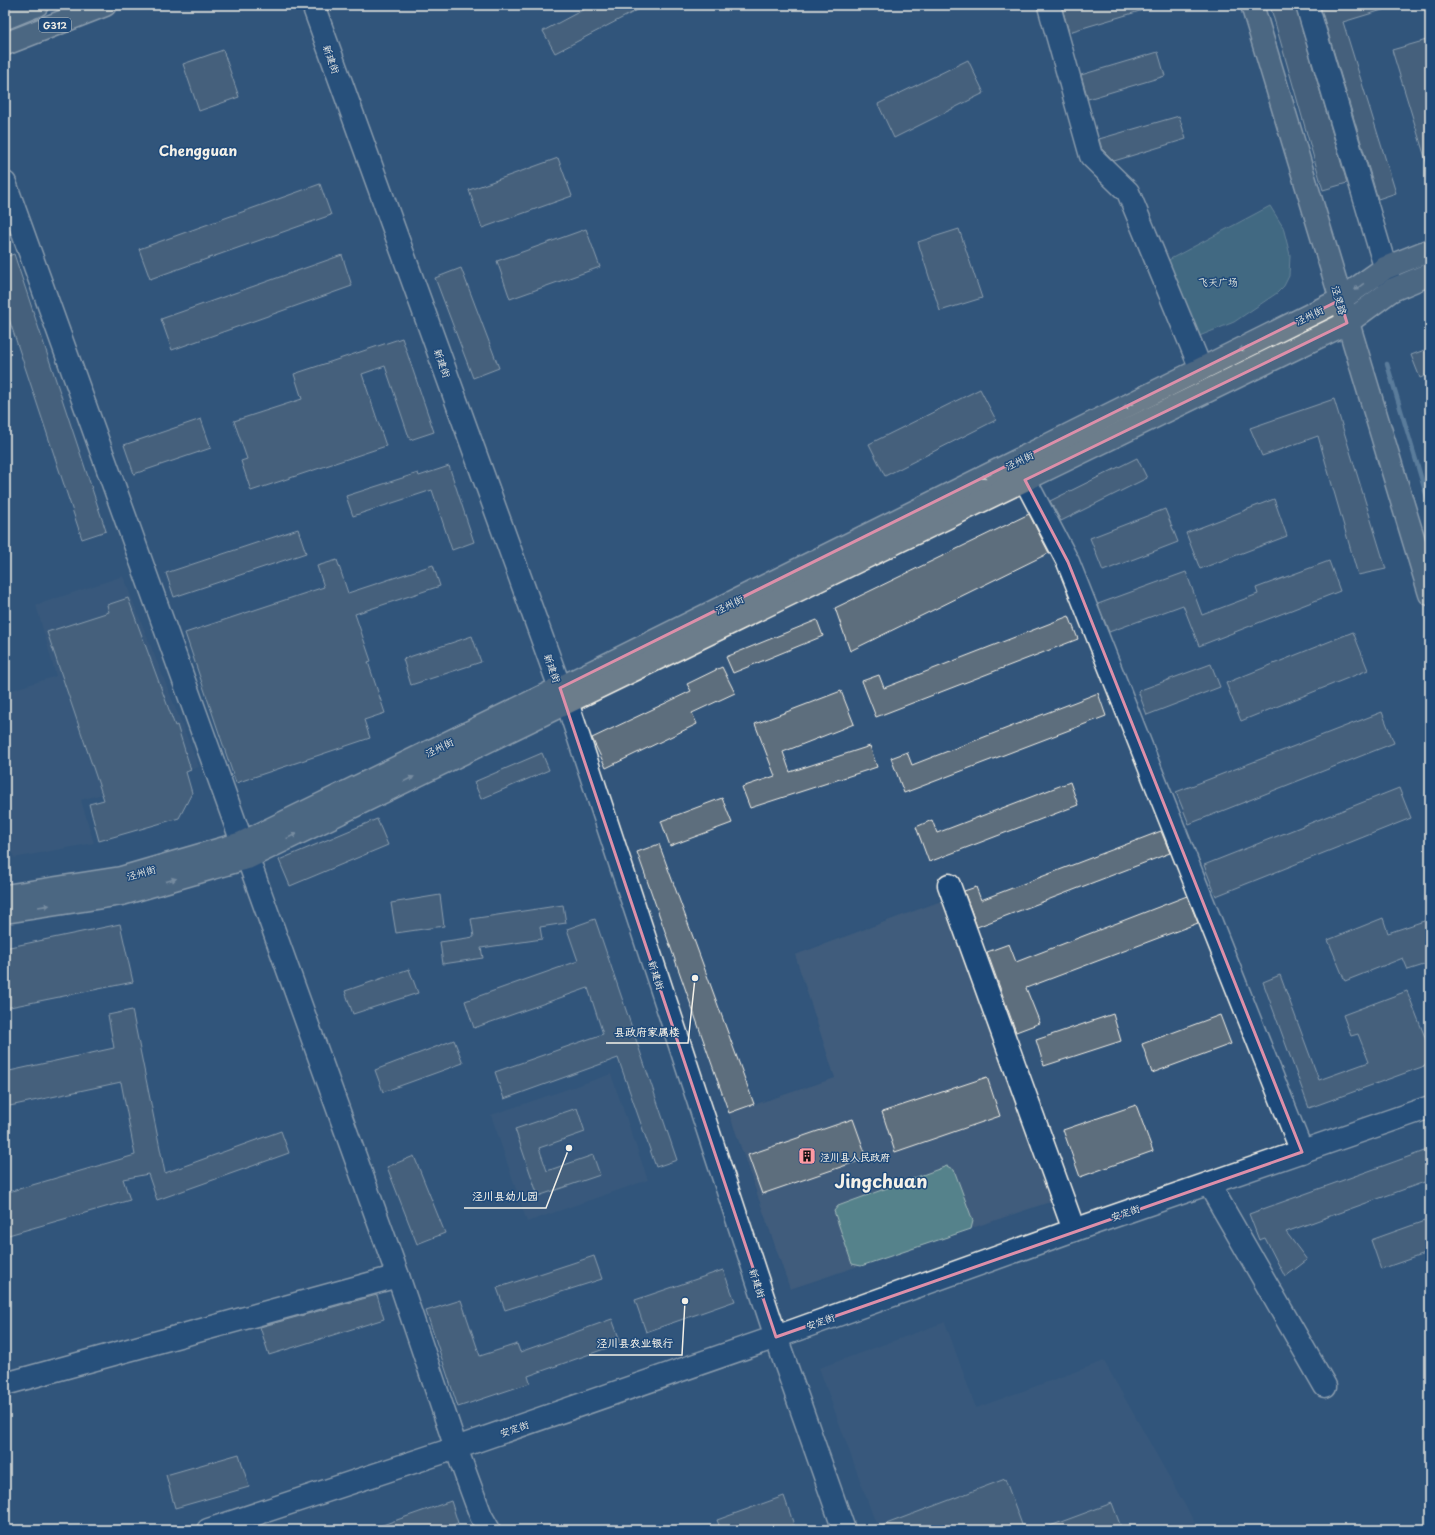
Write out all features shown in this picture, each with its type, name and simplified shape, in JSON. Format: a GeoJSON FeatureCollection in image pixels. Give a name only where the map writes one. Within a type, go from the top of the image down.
{"type":"FeatureCollection","features":[{"type":"Feature","properties":{"kind":"main road","name":"G312"},"geometry":{"type":"LineString","coordinates":[[5,18],[37,5]]}},
{"type":"Feature","properties":{"kind":"main road","name":"G312"},"geometry":{"type":"LineString","coordinates":[[5,44],[104,5]]}},
{"type":"Feature","properties":{"kind":"main road","name":"泾灵路"},"geometry":{"type":"LineString","coordinates":[[1252,5],[1430,594]]}},
{"type":"Feature","properties":{"kind":"main road","name":"泾州街"},"geometry":{"type":"LineString","coordinates":[[564,695],[1340,300],[1385,268],[1430,250]]}},
{"type":"Feature","properties":{"kind":"main road","name":"泾州街"},"geometry":{"type":"LineString","coordinates":[[5,912],[122,894],[245,850],[564,695],[1026,480],[1347,323],[1392,290],[1430,274]]}},
{"type":"Feature","properties":{"kind":"main road","name":"泾州街"},"geometry":{"type":"LineString","coordinates":[[5,896],[121,878],[245,850]]}},
{"type":"Feature","properties":{"kind":"street","name":"新建街"},"geometry":{"type":"LineString","coordinates":[[313,5],[564,695],[776,1337],[844,1530]]}},
{"type":"Feature","properties":{"kind":"street"},"geometry":{"type":"LineString","coordinates":[[1307,5],[1392,290]]}},
{"type":"Feature","properties":{"kind":"street"},"geometry":{"type":"LineString","coordinates":[[1049,6],[1091,156],[1128,192],[1201,370]]}},
{"type":"Feature","properties":{"kind":"street"},"geometry":{"type":"LineString","coordinates":[[5,183],[398,1276],[456,1448],[481,1516],[489,1530]]}},
{"type":"Feature","properties":{"kind":"street"},"geometry":{"type":"LineString","coordinates":[[1026,480],[1068,562],[1302,1152]]}},
{"type":"Feature","properties":{"kind":"street"},"geometry":{"type":"LineString","coordinates":[[949,885],[1074,1230]]}},
{"type":"Feature","properties":{"kind":"street","name":"安定街"},"geometry":{"type":"LineString","coordinates":[[208,1530],[456,1448],[776,1337],[1074,1230],[1430,1107]]}},
{"type":"Feature","properties":{"kind":"street"},"geometry":{"type":"LineString","coordinates":[[1209,1184],[1325,1386]]}},
{"type":"Feature","properties":{"kind":"street"},"geometry":{"type":"LineString","coordinates":[[5,1384],[398,1276]]}},
{"type":"Feature","properties":{"kind":"highlighted area"},"geometry":{"type":"Polygon","coordinates":[[[1340,300],[1347,323],[1025,480],[1068,562],[1302,1152],[776,1337],[560,688],[1340,300]]]}},
{"type":"Feature","properties":{"kind":"shaded area"},"geometry":{"type":"Polygon","coordinates":[[[123,576],[199,767],[81,800],[94,843],[14,858],[5,830],[5,692],[56,676],[36,605],[123,576]]]}},
{"type":"Feature","properties":{"kind":"shaded area"},"geometry":{"type":"Polygon","coordinates":[[[944,900],[1053,1201],[790,1289],[729,1113],[835,1078],[795,955],[944,900]]]}},
{"type":"Feature","properties":{"kind":"shaded area"},"geometry":{"type":"Polygon","coordinates":[[[611,1074],[648,1180],[527,1222],[491,1115],[611,1074]]]}},
{"type":"Feature","properties":{"kind":"shaded area"},"geometry":{"type":"Polygon","coordinates":[[[945,1322],[976,1408],[1104,1361],[1199,1530],[878,1530],[819,1368],[945,1322]]]}},
{"type":"Feature","properties":{"kind":"green space","name":"飞天广场"},"geometry":{"type":"Polygon","coordinates":[[[1270,206],[1283,227],[1290,255],[1289,276],[1284,286],[1277,293],[1234,322],[1197,337],[1161,264],[1270,206]]]}},
{"type":"Feature","properties":{"kind":"green space"},"geometry":{"type":"Polygon","coordinates":[[[947,1166],[954,1170],[973,1221],[971,1229],[861,1266],[852,1264],[834,1211],[838,1206],[947,1166]]]}},
{"type":"Feature","properties":{"kind":"building"},"geometry":{"type":"Polygon","coordinates":[[[592,5],[647,5],[555,53],[543,31],[592,5]]]}},
{"type":"Feature","properties":{"kind":"building"},"geometry":{"type":"Polygon","coordinates":[[[1072,5],[1149,5],[1150,8],[1069,32],[1062,8],[1072,5]]]}},
{"type":"Feature","properties":{"kind":"building"},"geometry":{"type":"Polygon","coordinates":[[[1270,5],[1295,5],[1347,183],[1323,190],[1270,5]]]}},
{"type":"Feature","properties":{"kind":"building"},"geometry":{"type":"Polygon","coordinates":[[[1335,5],[1389,5],[1389,8],[1343,22],[1396,193],[1378,199],[1321,9],[1335,5]]]}},
{"type":"Feature","properties":{"kind":"building"},"geometry":{"type":"Polygon","coordinates":[[[1430,39],[1430,164],[1427,164],[1392,50],[1430,39]]]}},
{"type":"Feature","properties":{"kind":"building"},"geometry":{"type":"Polygon","coordinates":[[[223,50],[239,97],[199,111],[183,64],[223,50]]]}},
{"type":"Feature","properties":{"kind":"building"},"geometry":{"type":"Polygon","coordinates":[[[1158,52],[1165,76],[1088,99],[1081,75],[1158,52]]]}},
{"type":"Feature","properties":{"kind":"building"},"geometry":{"type":"Polygon","coordinates":[[[968,60],[984,93],[894,138],[878,104],[968,60]]]}},
{"type":"Feature","properties":{"kind":"building"},"geometry":{"type":"Polygon","coordinates":[[[1179,116],[1186,139],[1114,161],[1102,149],[1099,139],[1179,116]]]}},
{"type":"Feature","properties":{"kind":"building"},"geometry":{"type":"Polygon","coordinates":[[[558,158],[572,196],[482,228],[469,190],[558,158]]]}},
{"type":"Feature","properties":{"kind":"building"},"geometry":{"type":"Polygon","coordinates":[[[320,184],[331,215],[150,279],[139,249],[320,184]]]}},
{"type":"Feature","properties":{"kind":"building"},"geometry":{"type":"Polygon","coordinates":[[[586,229],[600,267],[510,299],[497,261],[586,229]]]}},
{"type":"Feature","properties":{"kind":"building"},"geometry":{"type":"Polygon","coordinates":[[[959,229],[982,298],[940,311],[918,242],[959,229]]]}},
{"type":"Feature","properties":{"kind":"building"},"geometry":{"type":"Polygon","coordinates":[[[14,254],[106,531],[82,539],[5,307],[5,257],[14,254]]]}},
{"type":"Feature","properties":{"kind":"building"},"geometry":{"type":"Polygon","coordinates":[[[342,255],[352,286],[172,350],[161,319],[342,255]]]}},
{"type":"Feature","properties":{"kind":"building"},"geometry":{"type":"Polygon","coordinates":[[[461,268],[499,368],[473,378],[435,278],[461,268]]]}},
{"type":"Feature","properties":{"kind":"building"},"geometry":{"type":"Polygon","coordinates":[[[402,338],[434,432],[410,440],[385,366],[362,374],[386,446],[251,491],[241,461],[247,459],[234,421],[302,399],[294,374],[402,338]]]}},
{"type":"Feature","properties":{"kind":"building"},"geometry":{"type":"Polygon","coordinates":[[[1430,348],[1430,374],[1420,378],[1411,355],[1430,348]]]}},
{"type":"Feature","properties":{"kind":"building"},"geometry":{"type":"Polygon","coordinates":[[[980,389],[996,420],[885,476],[869,444],[980,389]]]}},
{"type":"Feature","properties":{"kind":"building"},"geometry":{"type":"Polygon","coordinates":[[[1334,399],[1386,569],[1358,575],[1318,436],[1262,456],[1250,428],[1334,399]]]}},
{"type":"Feature","properties":{"kind":"building"},"geometry":{"type":"Polygon","coordinates":[[[201,419],[211,448],[134,474],[124,445],[201,419]]]}},
{"type":"Feature","properties":{"kind":"building"},"geometry":{"type":"Polygon","coordinates":[[[1137,458],[1147,478],[1061,521],[1050,501],[1137,458]]]}},
{"type":"Feature","properties":{"kind":"building"},"geometry":{"type":"Polygon","coordinates":[[[449,466],[474,542],[452,550],[432,490],[353,516],[346,496],[418,473],[419,476],[449,466]]]}},
{"type":"Feature","properties":{"kind":"building"},"geometry":{"type":"Polygon","coordinates":[[[1274,499],[1287,536],[1200,569],[1186,533],[1274,499]]]}},
{"type":"Feature","properties":{"kind":"building"},"geometry":{"type":"Polygon","coordinates":[[[1165,509],[1178,542],[1103,571],[1090,538],[1165,509]]]}},
{"type":"Feature","properties":{"kind":"building"},"geometry":{"type":"Polygon","coordinates":[[[1029,514],[1049,553],[850,651],[835,608],[1029,514]]]}},
{"type":"Feature","properties":{"kind":"building"},"geometry":{"type":"Polygon","coordinates":[[[298,529],[306,553],[174,597],[166,573],[298,529]]]}},
{"type":"Feature","properties":{"kind":"building"},"geometry":{"type":"Polygon","coordinates":[[[337,560],[348,593],[433,565],[440,586],[355,614],[371,661],[368,662],[385,713],[364,720],[370,738],[236,783],[185,633],[324,587],[317,566],[337,560]]]}},
{"type":"Feature","properties":{"kind":"building"},"geometry":{"type":"Polygon","coordinates":[[[1329,561],[1340,591],[1199,646],[1183,605],[1109,632],[1098,604],[1186,572],[1202,615],[1258,594],[1256,588],[1329,561]]]}},
{"type":"Feature","properties":{"kind":"building"},"geometry":{"type":"Polygon","coordinates":[[[128,598],[175,726],[177,725],[191,770],[186,772],[192,793],[179,818],[99,841],[89,804],[104,800],[47,632],[109,612],[107,605],[128,598]]]}},
{"type":"Feature","properties":{"kind":"building"},"geometry":{"type":"Polygon","coordinates":[[[1069,616],[1078,639],[876,717],[862,681],[879,675],[884,688],[1069,616]]]}},
{"type":"Feature","properties":{"kind":"building"},"geometry":{"type":"Polygon","coordinates":[[[817,620],[823,636],[733,673],[726,657],[817,620]]]}},
{"type":"Feature","properties":{"kind":"building"},"geometry":{"type":"Polygon","coordinates":[[[1353,632],[1368,670],[1241,721],[1226,683],[1353,632]]]}},
{"type":"Feature","properties":{"kind":"building"},"geometry":{"type":"Polygon","coordinates":[[[472,636],[481,662],[411,685],[403,659],[472,636]]]}},
{"type":"Feature","properties":{"kind":"building"},"geometry":{"type":"Polygon","coordinates":[[[1211,664],[1220,687],[1147,715],[1138,691],[1211,664]]]}},
{"type":"Feature","properties":{"kind":"building"},"geometry":{"type":"Polygon","coordinates":[[[722,667],[735,693],[692,713],[697,724],[606,768],[592,738],[691,691],[687,684],[722,667]]]}},
{"type":"Feature","properties":{"kind":"building"},"geometry":{"type":"Polygon","coordinates":[[[841,691],[854,724],[783,752],[790,772],[870,746],[877,767],[750,808],[742,787],[775,776],[755,724],[841,691]]]}},
{"type":"Feature","properties":{"kind":"building"},"geometry":{"type":"Polygon","coordinates":[[[1098,693],[1106,716],[904,793],[891,758],[907,752],[912,765],[1098,693]]]}},
{"type":"Feature","properties":{"kind":"building"},"geometry":{"type":"Polygon","coordinates":[[[1382,712],[1394,743],[1189,824],[1176,792],[1382,712]]]}},
{"type":"Feature","properties":{"kind":"building"},"geometry":{"type":"Polygon","coordinates":[[[542,753],[549,770],[481,799],[474,782],[542,753]]]}},
{"type":"Feature","properties":{"kind":"building"},"geometry":{"type":"Polygon","coordinates":[[[1070,782],[1078,805],[929,862],[916,827],[932,820],[937,833],[1070,782]]]}},
{"type":"Feature","properties":{"kind":"building"},"geometry":{"type":"Polygon","coordinates":[[[1399,788],[1411,818],[1216,896],[1204,865],[1399,788]]]}},
{"type":"Feature","properties":{"kind":"building"},"geometry":{"type":"Polygon","coordinates":[[[722,798],[732,823],[670,846],[661,821],[722,798]]]}},
{"type":"Feature","properties":{"kind":"building"},"geometry":{"type":"Polygon","coordinates":[[[377,819],[388,845],[290,886],[279,860],[377,819]]]}},
{"type":"Feature","properties":{"kind":"building"},"geometry":{"type":"Polygon","coordinates":[[[1161,831],[1170,853],[977,927],[964,891],[976,887],[981,900],[1161,831]]]}},
{"type":"Feature","properties":{"kind":"building"},"geometry":{"type":"Polygon","coordinates":[[[659,844],[754,1104],[729,1113],[637,852],[659,844]]]}},
{"type":"Feature","properties":{"kind":"building"},"geometry":{"type":"Polygon","coordinates":[[[440,895],[444,926],[396,933],[391,903],[440,895]]]}},
{"type":"Feature","properties":{"kind":"building"},"geometry":{"type":"Polygon","coordinates":[[[1187,896],[1198,923],[1026,988],[1040,1023],[1016,1032],[987,952],[1009,944],[1016,962],[1187,896]]]}},
{"type":"Feature","properties":{"kind":"building"},"geometry":{"type":"Polygon","coordinates":[[[563,905],[566,923],[540,927],[542,939],[481,948],[483,958],[443,964],[440,942],[474,937],[471,919],[563,905]]]}},
{"type":"Feature","properties":{"kind":"building"},"geometry":{"type":"Polygon","coordinates":[[[1383,918],[1388,933],[1430,919],[1430,963],[1408,970],[1403,958],[1345,981],[1328,940],[1383,918]]]}},
{"type":"Feature","properties":{"kind":"building"},"geometry":{"type":"Polygon","coordinates":[[[595,919],[677,1160],[656,1167],[618,1058],[504,1099],[495,1072],[603,1034],[588,988],[474,1028],[465,1001],[578,961],[567,929],[595,919]]]}},
{"type":"Feature","properties":{"kind":"building"},"geometry":{"type":"Polygon","coordinates":[[[120,924],[133,982],[5,1008],[5,948],[120,924]]]}},
{"type":"Feature","properties":{"kind":"building"},"geometry":{"type":"Polygon","coordinates":[[[409,969],[418,993],[353,1014],[345,991],[409,969]]]}},
{"type":"Feature","properties":{"kind":"building"},"geometry":{"type":"Polygon","coordinates":[[[1280,975],[1319,1080],[1369,1062],[1358,1034],[1351,1036],[1343,1015],[1407,991],[1430,1050],[1430,1064],[1309,1108],[1263,982],[1280,975]]]}},
{"type":"Feature","properties":{"kind":"building"},"geometry":{"type":"Polygon","coordinates":[[[132,1010],[165,1173],[281,1131],[289,1153],[157,1200],[148,1174],[123,1179],[130,1200],[5,1236],[5,1193],[135,1155],[121,1082],[5,1107],[5,1072],[114,1048],[108,1015],[132,1010]]]}},
{"type":"Feature","properties":{"kind":"building"},"geometry":{"type":"Polygon","coordinates":[[[1113,1014],[1121,1041],[1044,1066],[1036,1040],[1113,1014]]]}},
{"type":"Feature","properties":{"kind":"building"},"geometry":{"type":"Polygon","coordinates":[[[1220,1015],[1231,1044],[1152,1073],[1142,1044],[1220,1015]]]}},
{"type":"Feature","properties":{"kind":"building"},"geometry":{"type":"Polygon","coordinates":[[[454,1040],[463,1063],[383,1092],[375,1070],[454,1040]]]}},
{"type":"Feature","properties":{"kind":"building"},"geometry":{"type":"Polygon","coordinates":[[[987,1077],[1000,1116],[895,1152],[882,1112],[987,1077]]]}},
{"type":"Feature","properties":{"kind":"building"},"geometry":{"type":"Polygon","coordinates":[[[1136,1105],[1153,1151],[1080,1177],[1063,1130],[1136,1105]]]}},
{"type":"Feature","properties":{"kind":"building"},"geometry":{"type":"Polygon","coordinates":[[[577,1108],[585,1132],[539,1148],[547,1171],[593,1155],[600,1175],[538,1196],[515,1129],[577,1108]]]}},
{"type":"Feature","properties":{"kind":"building","name":"泾川县人民政府"},"geometry":{"type":"Polygon","coordinates":[[[853,1119],[867,1158],[762,1194],[748,1155],[853,1119]]]}},
{"type":"Feature","properties":{"kind":"building"},"geometry":{"type":"Polygon","coordinates":[[[1430,1149],[1430,1180],[1286,1232],[1307,1260],[1285,1277],[1265,1238],[1259,1240],[1249,1214],[1430,1149]]]}},
{"type":"Feature","properties":{"kind":"building"},"geometry":{"type":"Polygon","coordinates":[[[414,1156],[445,1233],[417,1244],[387,1167],[414,1156]]]}},
{"type":"Feature","properties":{"kind":"building"},"geometry":{"type":"Polygon","coordinates":[[[1430,1219],[1430,1252],[1381,1269],[1371,1240],[1430,1219]]]}},
{"type":"Feature","properties":{"kind":"building"},"geometry":{"type":"Polygon","coordinates":[[[594,1256],[602,1279],[505,1310],[497,1288],[594,1256]]]}},
{"type":"Feature","properties":{"kind":"building"},"geometry":{"type":"Polygon","coordinates":[[[723,1270],[735,1301],[646,1332],[635,1300],[723,1270]]]}},
{"type":"Feature","properties":{"kind":"building"},"geometry":{"type":"Polygon","coordinates":[[[377,1295],[384,1319],[269,1355],[260,1327],[377,1295]]]}},
{"type":"Feature","properties":{"kind":"building"},"geometry":{"type":"Polygon","coordinates":[[[461,1300],[480,1356],[517,1344],[520,1352],[612,1319],[621,1343],[528,1376],[530,1383],[458,1407],[426,1311],[461,1300]]]}},
{"type":"Feature","properties":{"kind":"building"},"geometry":{"type":"Polygon","coordinates":[[[239,1454],[249,1487],[175,1508],[166,1475],[239,1454]]]}},
{"type":"Feature","properties":{"kind":"building"},"geometry":{"type":"Polygon","coordinates":[[[1005,1479],[1024,1530],[873,1529],[1005,1479]]]}},
{"type":"Feature","properties":{"kind":"building"},"geometry":{"type":"Polygon","coordinates":[[[784,1496],[794,1525],[781,1530],[721,1530],[717,1520],[784,1496]]]}},
{"type":"Feature","properties":{"kind":"building"},"geometry":{"type":"Polygon","coordinates":[[[451,1501],[458,1523],[438,1530],[374,1530],[374,1528],[451,1501]]]}},
{"type":"Feature","properties":{"kind":"building"},"geometry":{"type":"Polygon","coordinates":[[[1112,1503],[1122,1530],[1042,1529],[1112,1503]]]}},
{"type":"Feature","properties":{"kind":"waterway"},"geometry":{"type":"LineString","coordinates":[[1387,364],[1430,507]]}},
{"type":"Feature","properties":{"kind":"place","name":"县政府家属楼"},"geometry":{"type":"Point","coordinates":[695,978]}},
{"type":"Feature","properties":{"kind":"place","name":"泾川县幼儿园"},"geometry":{"type":"Point","coordinates":[569,1148]}},
{"type":"Feature","properties":{"kind":"place","name":"泾川县人民政府"},"geometry":{"type":"Point","coordinates":[807,1156]}},
{"type":"Feature","properties":{"kind":"place","name":"泾川县农业银行"},"geometry":{"type":"Point","coordinates":[685,1301]}},
{"type":"Feature","properties":{"kind":"district","name":"Chengguan"},"geometry":{"type":"Point","coordinates":[198,150]}},
{"type":"Feature","properties":{"kind":"district","name":"Jingchuan"},"geometry":{"type":"Point","coordinates":[881,1180]}}]}
